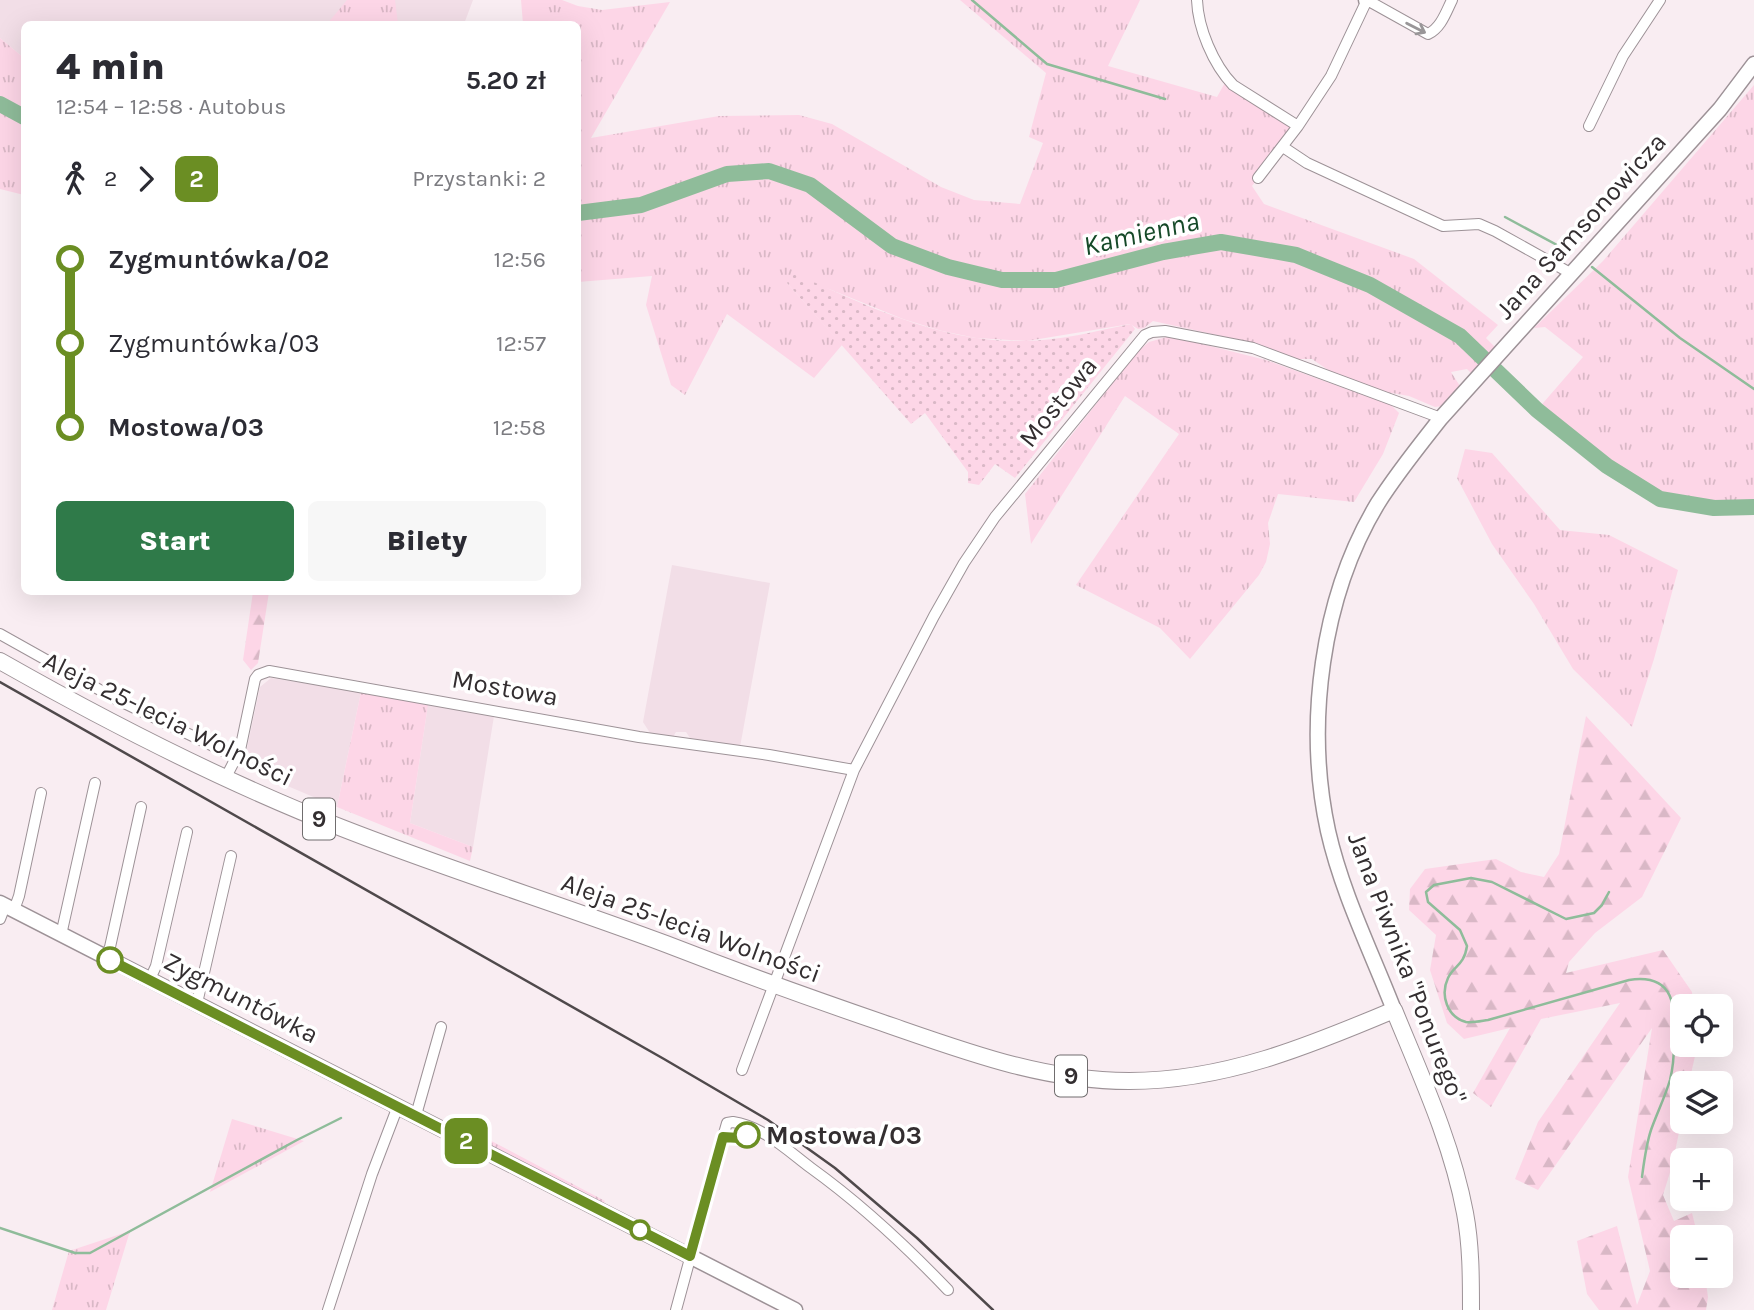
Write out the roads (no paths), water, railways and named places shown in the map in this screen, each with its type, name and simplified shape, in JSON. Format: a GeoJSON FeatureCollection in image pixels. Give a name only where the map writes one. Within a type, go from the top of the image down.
{"type":"FeatureCollection","features":[{"type":"Feature","properties":{"kind":"main road","name":"Jana Samsonowicza"},"geometry":{"type":"LineString","coordinates":[[1441,418],[1720,109],[1754,64]]}},
{"type":"Feature","properties":{"kind":"main road","name":"Jana Piwnika \"Ponurego\""},"geometry":{"type":"LineString","coordinates":[[1441,418],[1378,504],[1342,585],[1326,646],[1319,695],[1318,751],[1328,831],[1346,891],[1432,1102],[1458,1178],[1471,1259],[1471,1310]]}},
{"type":"Feature","properties":{"kind":"main road","name":"Aleja 25-lecia Wolności"},"geometry":{"type":"LineString","coordinates":[[0,662],[94,714],[225,779],[339,827],[773,985],[1021,1068],[1089,1079],[1160,1079],[1245,1066],[1319,1042],[1394,1010]]}},
{"type":"Feature","properties":{"kind":"main road","name":"Zygmuntówka"},"geometry":{"type":"LineString","coordinates":[[5,909],[150,979],[795,1310]]}},
{"type":"Feature","properties":{"kind":"street"},"geometry":{"type":"LineString","coordinates":[[1198,0],[1198,12],[1219,69],[1233,85],[1298,126]]}},
{"type":"Feature","properties":{"kind":"street"},"geometry":{"type":"LineString","coordinates":[[1258,178],[1283,147],[1331,76],[1366,0],[1428,34],[1440,23],[1452,0]]}},
{"type":"Feature","properties":{"kind":"street"},"geometry":{"type":"LineString","coordinates":[[1589,126],[1623,56],[1660,0]]}},
{"type":"Feature","properties":{"kind":"street"},"geometry":{"type":"LineString","coordinates":[[1283,147],[1307,163],[1443,226],[1479,224],[1495,230],[1572,274]]}},
{"type":"Feature","properties":{"kind":"street","name":"Mostowa"},"geometry":{"type":"LineString","coordinates":[[742,1070],[854,770],[890,696],[934,616],[995,517],[1145,335],[1165,331],[1252,348],[1441,418]]}},
{"type":"Feature","properties":{"kind":"street"},"geometry":{"type":"LineString","coordinates":[[0,634],[116,699],[236,757]]}},
{"type":"Feature","properties":{"kind":"street","name":"Mostowa"},"geometry":{"type":"LineString","coordinates":[[225,779],[236,757],[255,679],[268,671],[639,737],[854,770]]}},
{"type":"Feature","properties":{"kind":"street"},"geometry":{"type":"LineString","coordinates":[[61,935],[95,783]]}},
{"type":"Feature","properties":{"kind":"street"},"geometry":{"type":"LineString","coordinates":[[5,909],[19,896],[41,793]]}},
{"type":"Feature","properties":{"kind":"street"},"geometry":{"type":"LineString","coordinates":[[105,958],[110,947],[141,807]]}},
{"type":"Feature","properties":{"kind":"street"},"geometry":{"type":"LineString","coordinates":[[150,979],[156,966],[187,832]]}},
{"type":"Feature","properties":{"kind":"street"},"geometry":{"type":"LineString","coordinates":[[197,1003],[230,856]]}},
{"type":"Feature","properties":{"kind":"street"},"geometry":{"type":"LineString","coordinates":[[416,1115],[440,1027]]}},
{"type":"Feature","properties":{"kind":"street"},"geometry":{"type":"LineString","coordinates":[[328,1310],[372,1174],[398,1106]]}},
{"type":"Feature","properties":{"kind":"street"},"geometry":{"type":"LineString","coordinates":[[676,1310],[727,1123],[741,1123],[769,1136],[826,1177],[886,1227],[948,1290]]}},
{"type":"Feature","properties":{"kind":"waterway"},"geometry":{"type":"LineString","coordinates":[[972,0],[1047,64],[1165,99]]}},
{"type":"Feature","properties":{"kind":"waterway","name":"Kamienna"},"geometry":{"type":"LineString","coordinates":[[0,104],[21,115]]}},
{"type":"Feature","properties":{"kind":"waterway","name":"Kamienna"},"geometry":{"type":"LineString","coordinates":[[581,213],[641,205],[727,174],[769,171],[810,185],[892,246],[948,267],[1002,280],[1056,280],[1163,252],[1221,242],[1296,255],[1370,285],[1460,336],[1537,410],[1607,466],[1660,499],[1714,508],[1754,507]]}},
{"type":"Feature","properties":{"kind":"waterway"},"geometry":{"type":"LineString","coordinates":[[1505,217],[1570,252]]}},
{"type":"Feature","properties":{"kind":"waterway"},"geometry":{"type":"LineString","coordinates":[[1592,267],[1680,338],[1754,389]]}},
{"type":"Feature","properties":{"kind":"waterway"},"geometry":{"type":"LineString","coordinates":[[1609,892],[1594,913],[1566,919],[1492,882],[1471,878],[1434,885],[1426,892],[1428,902],[1460,930],[1467,946],[1464,958],[1448,978],[1445,991],[1450,1010],[1466,1022],[1488,1020],[1629,980],[1644,979],[1664,987],[1673,1005],[1673,1066],[1649,1136],[1642,1177]]}},
{"type":"Feature","properties":{"kind":"waterway"},"geometry":{"type":"LineString","coordinates":[[0,1228],[75,1253],[90,1253],[341,1118]]}},
{"type":"Feature","properties":{"kind":"railway"},"geometry":{"type":"LineString","coordinates":[[0,682],[768,1120],[835,1168],[917,1238],[993,1310]]}},
{"type":"Feature","properties":{"kind":"place","name":"Mostowa/03"},"geometry":{"type":"Point","coordinates":[747,1135]}}]}
